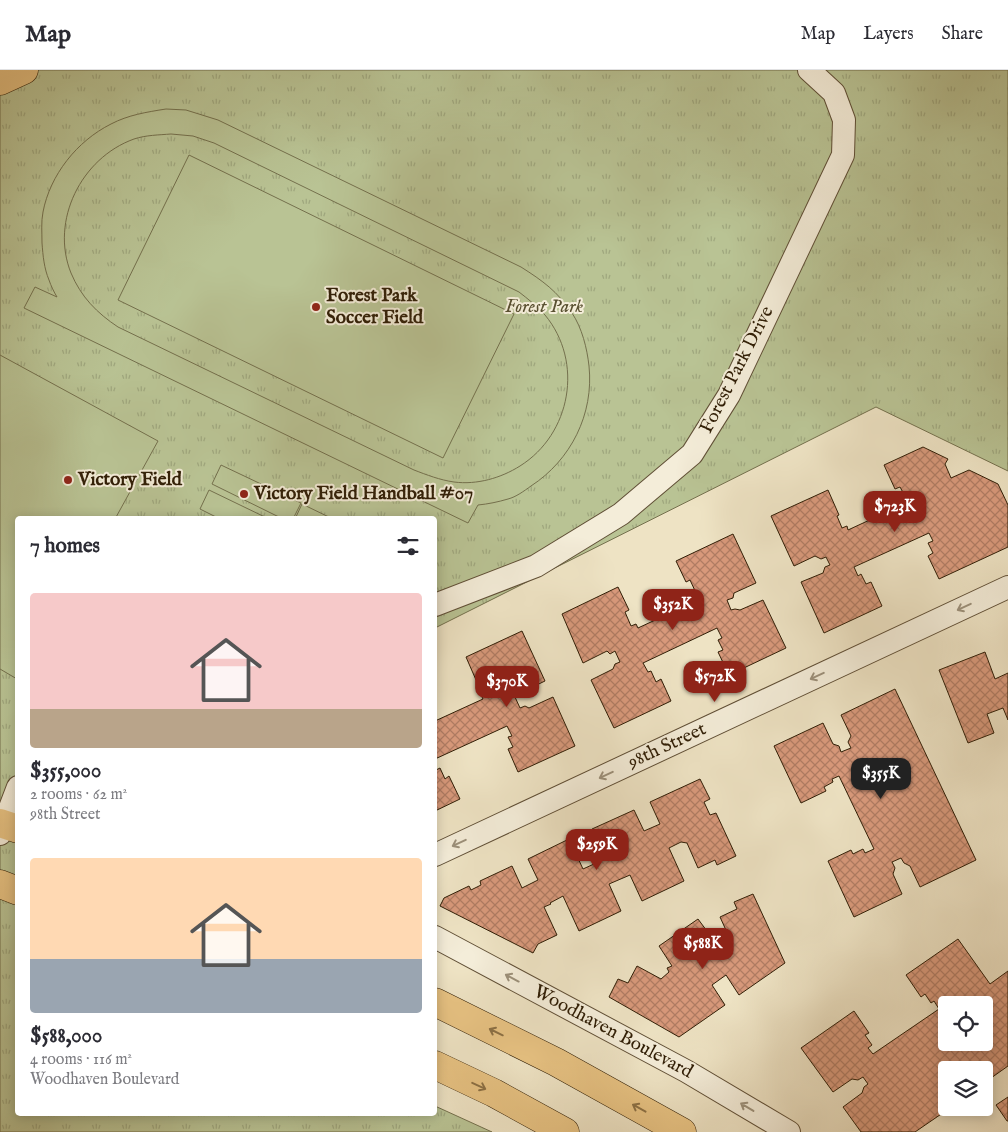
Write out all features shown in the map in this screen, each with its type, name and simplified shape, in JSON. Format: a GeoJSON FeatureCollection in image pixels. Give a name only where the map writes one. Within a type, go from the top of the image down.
{"type":"FeatureCollection","features":[{"type":"Feature","properties":{"kind":"main road"},"geometry":{"type":"LineString","coordinates":[[0,81],[24,70]]}},
{"type":"Feature","properties":{"kind":"main road"},"geometry":{"type":"LineString","coordinates":[[0,884],[15,889]]}},
{"type":"Feature","properties":{"kind":"main road"},"geometry":{"type":"LineString","coordinates":[[437,1003],[556,1062],[682,1132]]}},
{"type":"Feature","properties":{"kind":"main road"},"geometry":{"type":"LineString","coordinates":[[437,1066],[494,1093],[564,1132]]}},
{"type":"Feature","properties":{"kind":"street","name":"Forest Park Drive"},"geometry":{"type":"LineString","coordinates":[[437,604],[536,566],[620,514],[692,454],[729,395],[843,155],[844,120],[834,93],[809,70]]}},
{"type":"Feature","properties":{"kind":"street","name":"98th Street"},"geometry":{"type":"LineString","coordinates":[[437,853],[1008,587]]}},
{"type":"Feature","properties":{"kind":"street"},"geometry":{"type":"LineString","coordinates":[[5,828],[15,796]]}},
{"type":"Feature","properties":{"kind":"street","name":"Woodhaven Boulevard"},"geometry":{"type":"LineString","coordinates":[[437,938],[686,1071],[789,1132]]}},
{"type":"Feature","properties":{"kind":"green space","name":"Forest Park"},"geometry":{"type":"Polygon","coordinates":[[[0,70],[1008,70],[1008,471],[876,407],[437,627],[437,516],[15,516],[15,1116],[437,1116],[437,1107],[492,1132],[0,1132],[0,70]]]}},
{"type":"Feature","properties":{"kind":"green space"},"geometry":{"type":"Polygon","coordinates":[[[166,109],[186,110],[218,120],[521,267],[549,287],[561,298],[579,325],[587,352],[590,384],[588,401],[577,434],[558,463],[517,495],[500,501],[478,505],[468,523],[24,308],[35,287],[57,297],[47,275],[43,257],[42,220],[52,185],[67,160],[87,140],[111,124],[138,114],[166,109]],[[171,134],[148,136],[134,139],[115,148],[85,176],[75,194],[68,213],[65,233],[66,253],[75,282],[85,297],[103,316],[118,327],[414,470],[434,477],[463,483],[488,480],[520,466],[537,452],[551,436],[561,417],[568,375],[565,354],[557,334],[545,315],[536,306],[519,292],[214,143],[193,136],[171,134]]]}},
{"type":"Feature","properties":{"kind":"green space","name":"Forest Park Soccer Field"},"geometry":{"type":"Polygon","coordinates":[[[189,155],[514,314],[443,458],[118,300],[189,155]]]}},
{"type":"Feature","properties":{"kind":"green space","name":"Victory Field"},"geometry":{"type":"Polygon","coordinates":[[[0,355],[158,441],[117,516],[15,516],[15,678],[0,669],[0,355]]]}},
{"type":"Feature","properties":{"kind":"green space"},"geometry":{"type":"Polygon","coordinates":[[[221,465],[301,503],[294,516],[277,516],[212,484],[221,465]]]}},
{"type":"Feature","properties":{"kind":"green space"},"geometry":{"type":"Polygon","coordinates":[[[209,490],[263,516],[214,516],[200,509],[209,490]]]}},
{"type":"Feature","properties":{"kind":"green space"},"geometry":{"type":"Polygon","coordinates":[[[302,504],[327,516],[296,516],[302,504]]]}},
{"type":"Feature","properties":{"kind":"building"},"geometry":{"type":"Polygon","coordinates":[[[923,447],[948,459],[945,464],[951,478],[969,470],[998,484],[1008,505],[1008,547],[939,579],[928,556],[933,553],[928,543],[933,541],[929,533],[854,567],[858,576],[861,574],[866,584],[871,582],[882,606],[824,633],[801,582],[823,573],[825,567],[830,565],[826,557],[821,559],[815,556],[794,566],[771,516],[828,490],[839,515],[837,516],[842,528],[847,526],[848,530],[902,505],[900,501],[906,498],[900,487],[895,489],[884,465],[923,447]]]}},
{"type":"Feature","properties":{"kind":"building"},"geometry":{"type":"Polygon","coordinates":[[[733,534],[756,583],[734,593],[733,598],[727,600],[731,610],[740,610],[763,600],[786,648],[729,675],[718,652],[723,650],[718,640],[722,638],[717,628],[643,663],[648,672],[651,671],[656,682],[661,679],[671,701],[614,728],[591,680],[613,669],[615,664],[620,662],[615,651],[610,654],[607,651],[583,663],[562,614],[618,587],[629,610],[625,612],[631,626],[636,624],[638,628],[694,602],[692,597],[697,595],[690,580],[686,582],[676,561],[733,534]]]}},
{"type":"Feature","properties":{"kind":"building"},"geometry":{"type":"Polygon","coordinates":[[[522,631],[545,681],[515,697],[520,708],[525,706],[529,708],[553,697],[575,746],[518,772],[508,749],[513,747],[508,737],[512,736],[507,726],[437,758],[437,720],[483,699],[481,695],[486,692],[480,679],[476,680],[466,657],[522,631]]]}},
{"type":"Feature","properties":{"kind":"building"},"geometry":{"type":"Polygon","coordinates":[[[985,652],[995,679],[1008,673],[1008,720],[1003,708],[987,714],[994,733],[968,743],[939,670],[985,652]]]}},
{"type":"Feature","properties":{"kind":"building"},"geometry":{"type":"Polygon","coordinates":[[[895,689],[976,860],[920,887],[910,866],[904,863],[901,858],[892,862],[895,868],[893,874],[902,894],[854,917],[828,861],[851,850],[853,854],[863,849],[865,853],[874,849],[839,776],[832,779],[833,782],[824,787],[826,791],[801,803],[774,746],[823,723],[833,744],[839,746],[841,752],[851,748],[848,742],[851,736],[841,715],[895,689]]]}},
{"type":"Feature","properties":{"kind":"building"},"geometry":{"type":"Polygon","coordinates":[[[440,768],[445,779],[449,776],[460,799],[437,810],[437,770],[440,768]]]}},
{"type":"Feature","properties":{"kind":"building"},"geometry":{"type":"Polygon","coordinates":[[[700,779],[710,799],[704,802],[710,815],[716,813],[736,856],[717,865],[715,860],[698,868],[687,843],[681,842],[669,848],[684,881],[642,901],[630,875],[609,884],[621,911],[579,931],[563,896],[544,907],[557,935],[538,944],[533,953],[440,906],[444,898],[469,886],[471,890],[481,885],[480,881],[512,866],[522,888],[538,880],[528,859],[569,839],[583,869],[605,859],[592,829],[634,810],[644,831],[660,824],[650,802],[700,779]]]}},
{"type":"Feature","properties":{"kind":"building"},"geometry":{"type":"Polygon","coordinates":[[[753,894],[785,963],[739,995],[726,975],[712,985],[725,1005],[679,1037],[609,997],[618,979],[628,983],[637,966],[661,979],[669,972],[667,968],[672,966],[659,946],[698,919],[718,946],[730,939],[720,917],[737,909],[734,902],[753,894]]]}},
{"type":"Feature","properties":{"kind":"building"},"geometry":{"type":"Polygon","coordinates":[[[958,939],[990,984],[1008,971],[1008,1066],[993,1077],[993,1061],[938,1061],[938,1116],[915,1132],[861,1132],[843,1107],[862,1093],[864,1087],[868,1084],[863,1077],[858,1080],[852,1079],[833,1092],[801,1048],[854,1011],[869,1033],[865,1035],[872,1045],[868,1048],[873,1054],[938,1010],[938,1051],[993,1051],[993,996],[938,996],[938,1007],[934,1001],[931,1003],[925,994],[921,997],[906,975],[958,939]]]}},
{"type":"Feature","properties":{"kind":"building"},"geometry":{"type":"Polygon","coordinates":[[[1008,1097],[1008,1121],[1007,1121],[996,1105],[1008,1097]]]}},
{"type":"Feature","properties":{"kind":"place","name":"Forest Park Soccer Field"},"geometry":{"type":"Point","coordinates":[316,307]}},
{"type":"Feature","properties":{"kind":"place","name":"Victory Field"},"geometry":{"type":"Point","coordinates":[68,480]}},
{"type":"Feature","properties":{"kind":"place","name":"Victory Field Handball #07"},"geometry":{"type":"Point","coordinates":[244,494]}}]}
